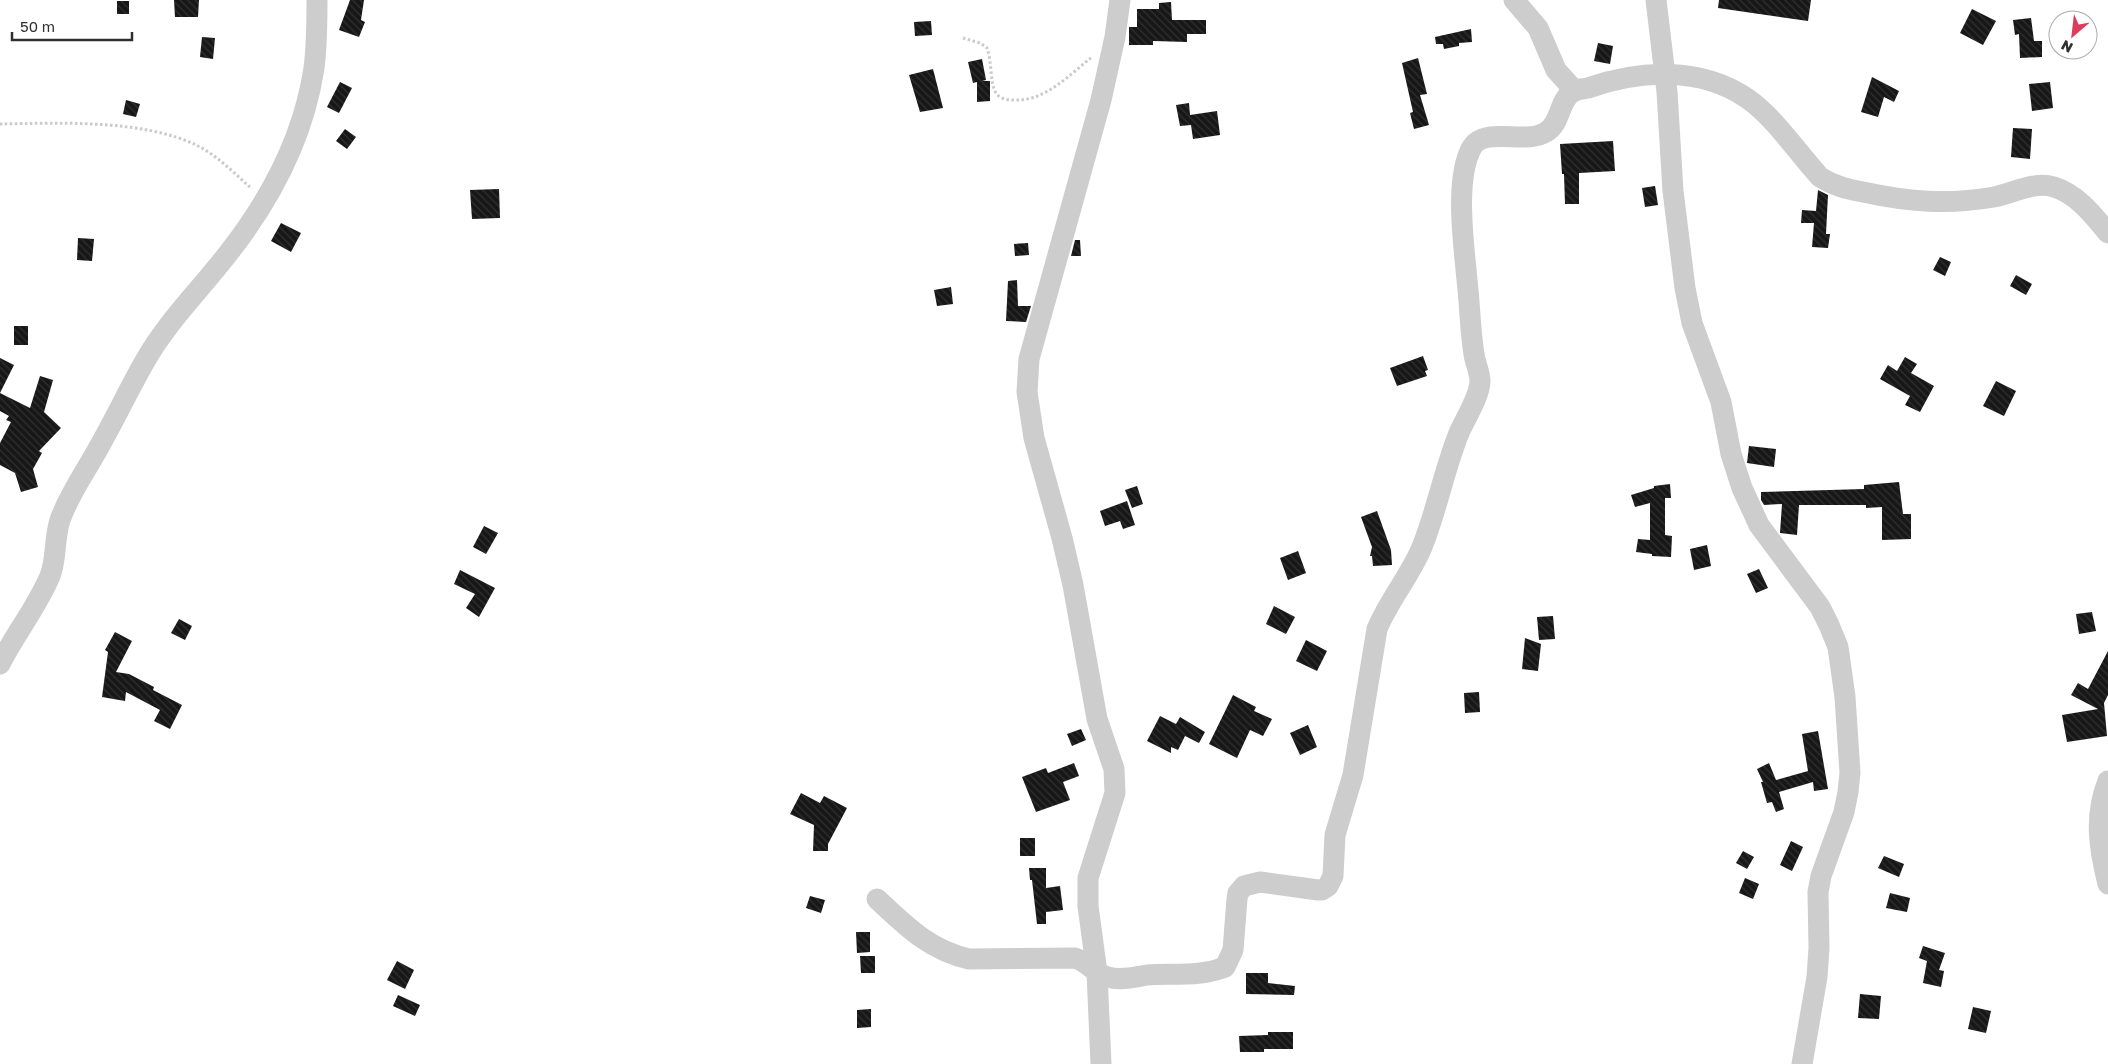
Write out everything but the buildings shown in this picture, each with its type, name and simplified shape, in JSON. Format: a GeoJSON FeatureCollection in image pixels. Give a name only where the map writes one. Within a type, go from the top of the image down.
{"type":"FeatureCollection","features":[{"type":"Feature","properties":{"kind":"street"},"geometry":{"type":"LineString","coordinates":[[0,664],[37,602],[51,574],[57,534],[70,496],[108,432],[145,361],[162,332],[230,252],[273,188],[301,124],[309,95],[317,41],[317,0]]}},
{"type":"Feature","properties":{"kind":"street"},"geometry":{"type":"LineString","coordinates":[[1101,1064],[1097,973],[1088,906],[1088,878],[1116,780],[1097,719],[1073,585],[1034,438],[1026,392],[1031,351],[1101,100],[1115,37],[1120,0]]}},
{"type":"Feature","properties":{"kind":"street"},"geometry":{"type":"LineString","coordinates":[[1514,0],[1538,28],[1556,70],[1575,91]]}},
{"type":"Feature","properties":{"kind":"street"},"geometry":{"type":"LineString","coordinates":[[1656,0],[1673,191],[1685,288],[1692,323],[1721,402],[1731,454],[1742,488],[1759,525],[1820,607],[1838,647],[1845,697],[1850,773],[1848,792],[1844,812],[1821,876],[1818,892],[1819,948],[1817,977],[1802,1064]]}},
{"type":"Feature","properties":{"kind":"street"},"geometry":{"type":"LineString","coordinates":[[877,899],[921,938],[936,948],[954,955],[969,959],[1075,958],[1084,962],[1097,973],[1112,978],[1122,978],[1213,971],[1225,967],[1233,950],[1237,899],[1244,886],[1260,882],[1322,890],[1331,881],[1334,868],[1335,835],[1353,775],[1378,629],[1383,615],[1415,562],[1448,461],[1480,382],[1474,354],[1462,209],[1465,169],[1469,155],[1478,140],[1487,137],[1531,138],[1546,132],[1554,126],[1564,102],[1575,91],[1634,75],[1686,75],[1731,88],[1749,99],[1761,109],[1820,177],[1830,183],[1878,196],[1927,202],[1976,199],[2038,186],[2052,186],[2065,191],[2080,203],[2108,233]]}},
{"type":"Feature","properties":{"kind":"street"},"geometry":{"type":"LineString","coordinates":[[2108,781],[2101,799],[2098,824],[2108,884]]}},
{"type":"Feature","properties":{"kind":"path"},"geometry":{"type":"LineString","coordinates":[[963,38],[980,43],[987,48],[994,89],[997,95],[1007,100],[1021,100],[1039,96],[1067,77],[1093,55]]}},
{"type":"Feature","properties":{"kind":"path"},"geometry":{"type":"LineString","coordinates":[[0,124],[90,123],[166,134],[185,140],[209,153],[266,201]]}}]}
